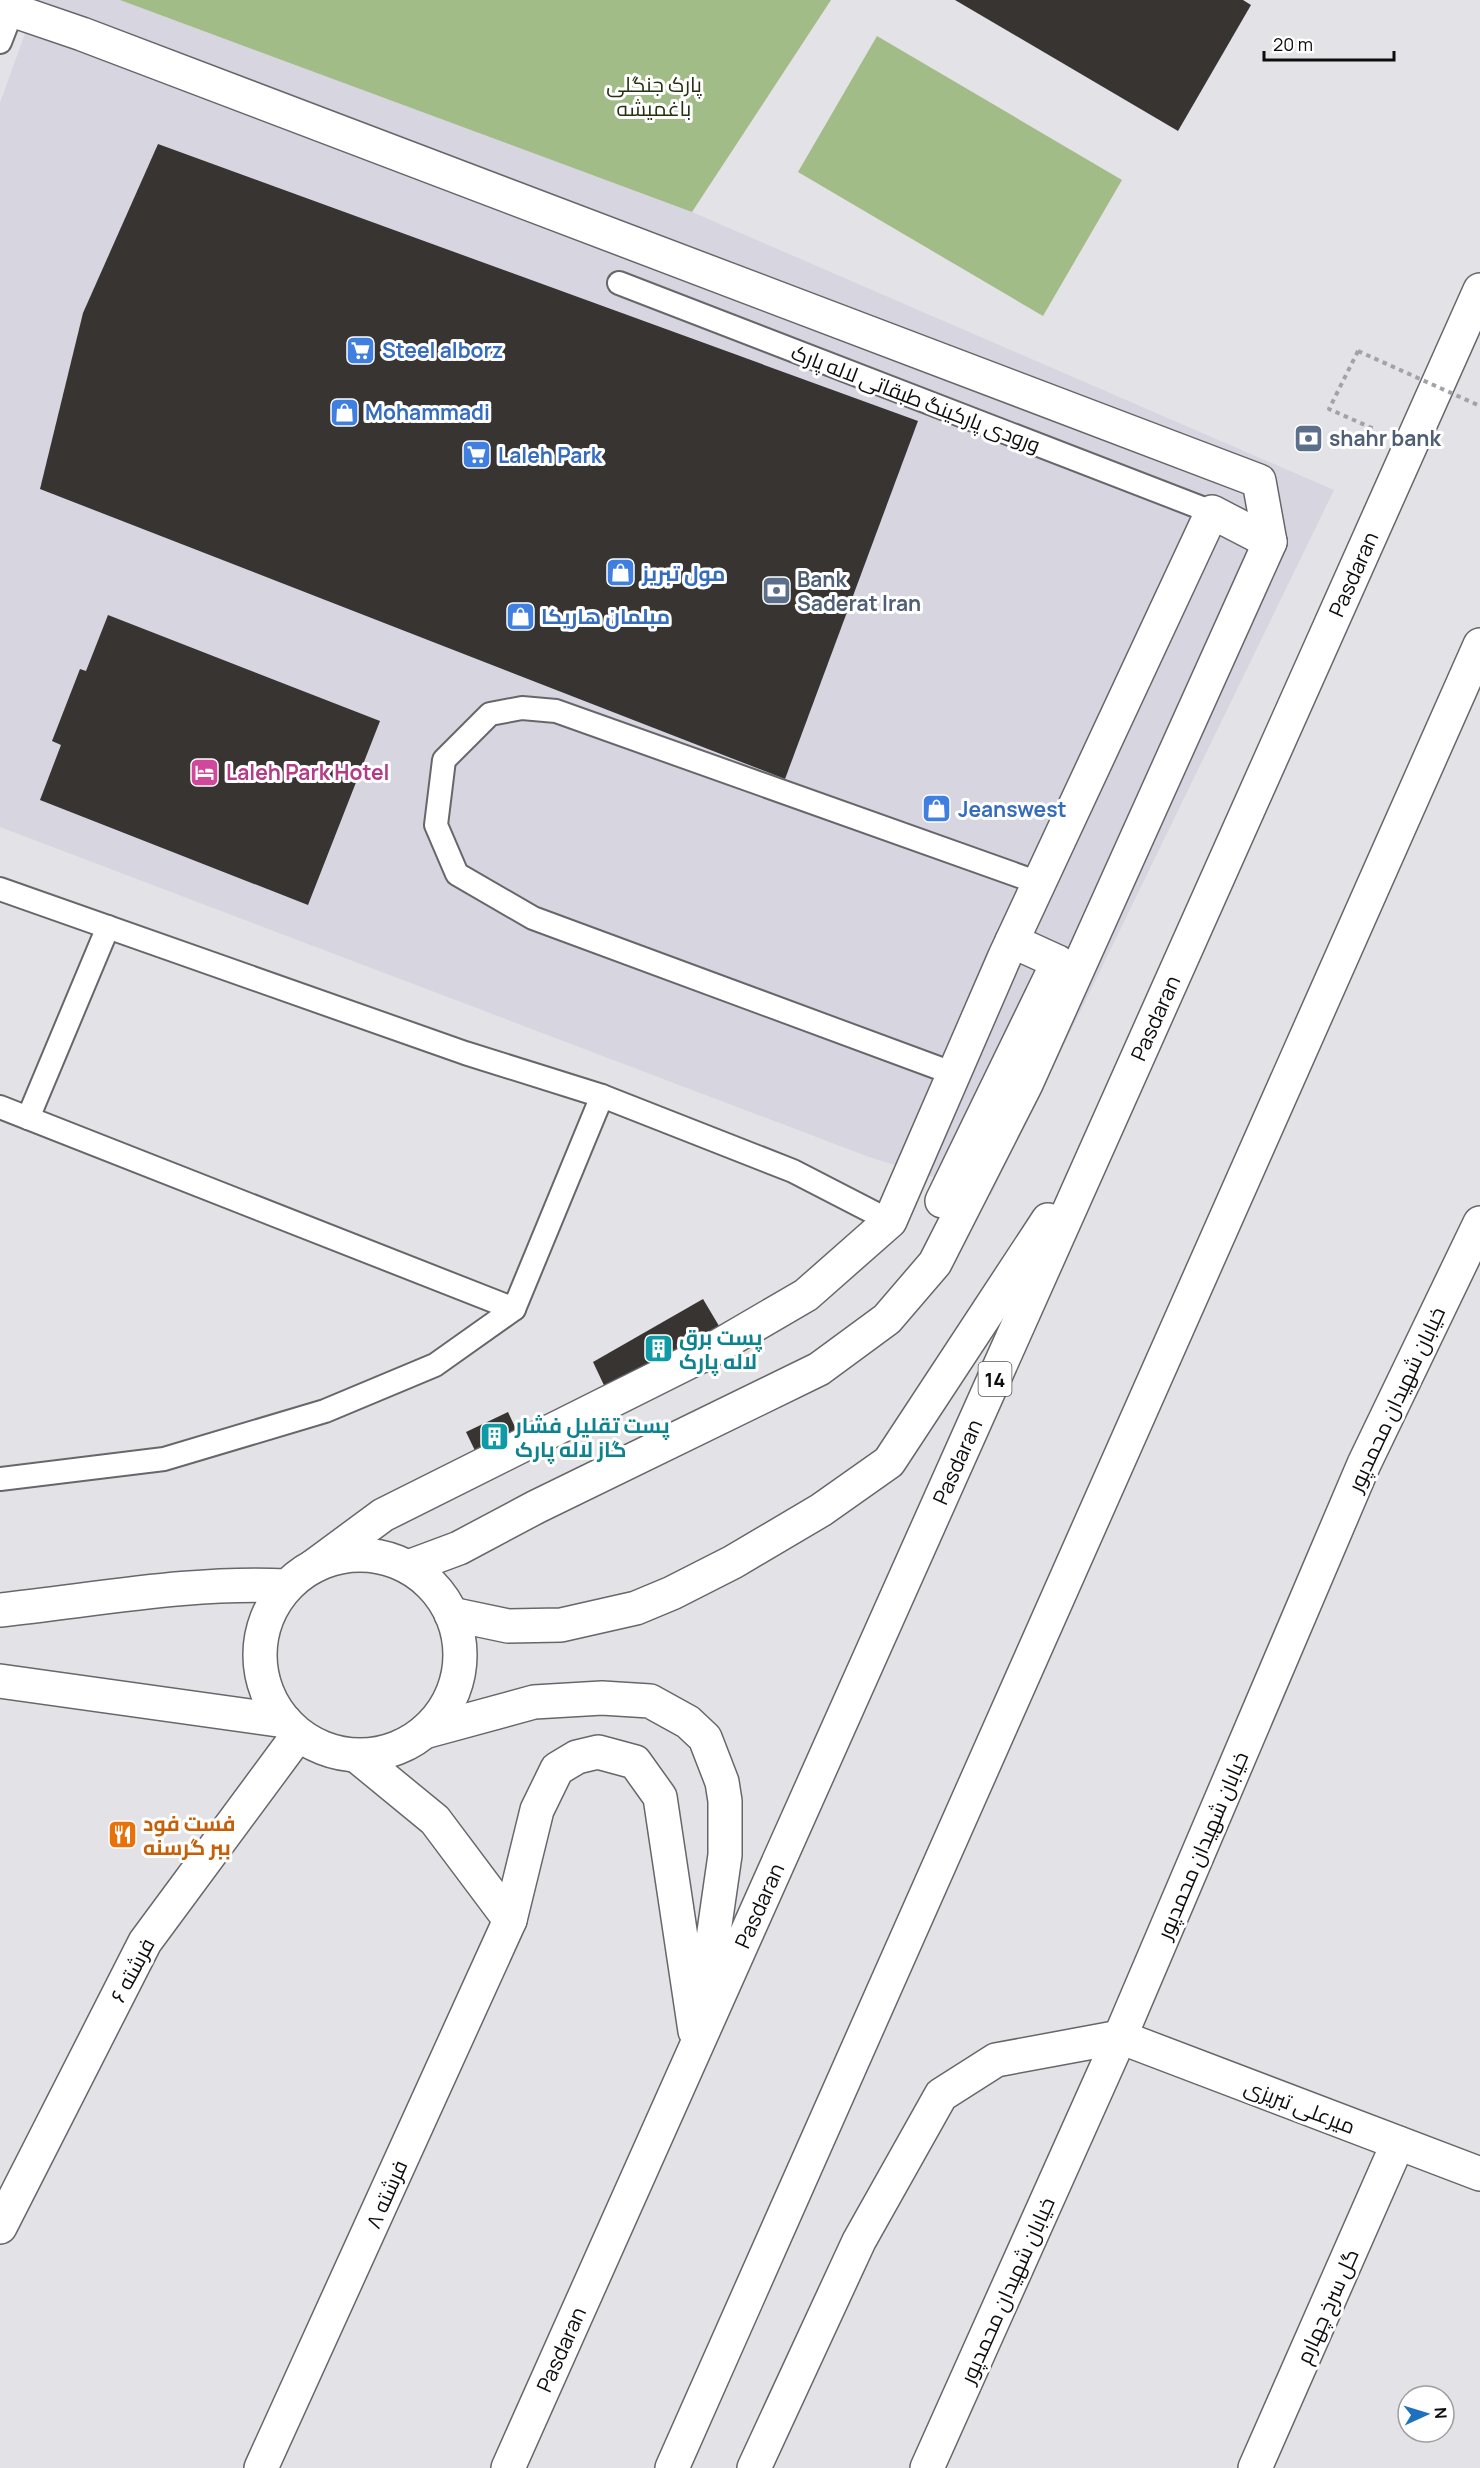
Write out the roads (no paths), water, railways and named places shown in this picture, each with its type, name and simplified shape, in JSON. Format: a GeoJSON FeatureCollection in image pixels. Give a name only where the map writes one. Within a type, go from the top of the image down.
{"type":"FeatureCollection","features":[{"type":"Feature","properties":{"kind":"main road"},"geometry":{"type":"LineString","coordinates":[[6,8],[93,38],[1259,481],[1270,542],[1026,1084],[935,1263],[887,1319],[819,1369],[459,1548],[408,1567]]}},
{"type":"Feature","properties":{"kind":"main road","name":"Pasdaran"},"geometry":{"type":"LineString","coordinates":[[508,2468],[1480,290]]}},
{"type":"Feature","properties":{"kind":"main road"},"geometry":{"type":"LineString","coordinates":[[510,1920],[435,1820],[357,1756],[316,1745],[291,1728],[269,1696],[260,1668],[261,1639],[270,1611],[287,1586],[383,1515],[703,1355],[806,1295],[890,1221],[952,1073],[1212,512],[1270,542]]}},
{"type":"Feature","properties":{"kind":"main road"},"geometry":{"type":"LineString","coordinates":[[672,2468],[1480,645]]}},
{"type":"Feature","properties":{"kind":"main road"},"geometry":{"type":"LineString","coordinates":[[819,1369],[920,1246],[1058,962],[1012,941]]}},
{"type":"Feature","properties":{"kind":"main road"},"geometry":{"type":"LineString","coordinates":[[451,1614],[508,1626],[561,1625],[636,1608],[672,1593],[733,1562],[821,1510],[889,1462],[1101,1141]]}},
{"type":"Feature","properties":{"kind":"main road","name":"خیابان شهیدان محمدپور"},"geometry":{"type":"LineString","coordinates":[[927,2468],[1120,2037],[1364,1464],[1480,1223]]}},
{"type":"Feature","properties":{"kind":"main road"},"geometry":{"type":"LineString","coordinates":[[314,1566],[345,1556],[377,1556],[408,1567],[434,1587],[451,1614],[459,1645],[457,1677],[446,1707],[424,1732]]}},
{"type":"Feature","properties":{"kind":"main road"},"geometry":{"type":"LineString","coordinates":[[0,1610],[183,1589],[255,1584],[287,1586]]}},
{"type":"Feature","properties":{"kind":"main road"},"geometry":{"type":"LineString","coordinates":[[0,1680],[291,1728]]}},
{"type":"Feature","properties":{"kind":"main road"},"geometry":{"type":"LineString","coordinates":[[357,1756],[393,1750],[424,1732],[534,1702],[602,1698],[650,1701],[688,1722],[705,1738],[722,1782],[725,1801],[725,1855],[698,2046]]}},
{"type":"Feature","properties":{"kind":"main road","name":"فرشته ۶"},"geometry":{"type":"LineString","coordinates":[[0,2227],[145,1942],[291,1728]]}},
{"type":"Feature","properties":{"kind":"main road","name":"فرشته ۸"},"geometry":{"type":"LineString","coordinates":[[261,2468],[510,1920],[537,1810],[558,1768],[577,1757],[597,1752],[635,1762],[660,1797],[698,2046]]}},
{"type":"Feature","properties":{"kind":"main road"},"geometry":{"type":"LineString","coordinates":[[754,2468],[859,2241],[941,2095],[996,2060],[1120,2037]]}},
{"type":"Feature","properties":{"kind":"main road","name":"میرعلی تبریزی"},"geometry":{"type":"LineString","coordinates":[[1120,2037],[1480,2174]]}},
{"type":"Feature","properties":{"kind":"main road","name":"گل سرخ چهارم"},"geometry":{"type":"LineString","coordinates":[[1256,2468],[1398,2143]]}},
{"type":"Feature","properties":{"kind":"lane"},"geometry":{"type":"LineString","coordinates":[[0,42],[6,8]]}},
{"type":"Feature","properties":{"kind":"lane","name":"ورودی پارکینگ طبقاتی لاله پارک"},"geometry":{"type":"LineString","coordinates":[[619,283],[1212,512]]}},
{"type":"Feature","properties":{"kind":"lane"},"geometry":{"type":"LineString","coordinates":[[952,1073],[533,918],[457,874],[436,825],[444,760],[490,714],[522,708],[556,711],[1039,883]]}},
{"type":"Feature","properties":{"kind":"lane"},"geometry":{"type":"LineString","coordinates":[[0,889],[465,1053],[602,1096],[793,1171],[890,1221]]}},
{"type":"Feature","properties":{"kind":"lane"},"geometry":{"type":"LineString","coordinates":[[28,1118],[108,927]]}},
{"type":"Feature","properties":{"kind":"lane"},"geometry":{"type":"LineString","coordinates":[[0,1479],[164,1459],[325,1411],[435,1365],[514,1308],[602,1096]]}},
{"type":"Feature","properties":{"kind":"lane"},"geometry":{"type":"LineString","coordinates":[[0,1107],[514,1308]]}},
{"type":"Feature","properties":{"kind":"place","name":"Steel alborz"},"geometry":{"type":"Point","coordinates":[361,350]}},
{"type":"Feature","properties":{"kind":"place","name":"Mohammadi"},"geometry":{"type":"Point","coordinates":[344,412]}},
{"type":"Feature","properties":{"kind":"place","name":"shahr bank"},"geometry":{"type":"Point","coordinates":[1308,438]}},
{"type":"Feature","properties":{"kind":"place","name":"Laleh Park"},"geometry":{"type":"Point","coordinates":[477,455]}},
{"type":"Feature","properties":{"kind":"place","name":"مول تبریز"},"geometry":{"type":"Point","coordinates":[621,573]}},
{"type":"Feature","properties":{"kind":"place","name":"Bank Saderat Iran"},"geometry":{"type":"Point","coordinates":[776,591]}},
{"type":"Feature","properties":{"kind":"place","name":"مبلمان هاریکا"},"geometry":{"type":"Point","coordinates":[520,616]}},
{"type":"Feature","properties":{"kind":"place","name":"Laleh Park Hotel"},"geometry":{"type":"Point","coordinates":[205,772]}},
{"type":"Feature","properties":{"kind":"place","name":"Jeanswest"},"geometry":{"type":"Point","coordinates":[937,809]}},
{"type":"Feature","properties":{"kind":"place","name":"پست برق لاله پارک"},"geometry":{"type":"Point","coordinates":[658,1349]}},
{"type":"Feature","properties":{"kind":"place","name":"پست تقلیل فشار گاز لاله پارک"},"geometry":{"type":"Point","coordinates":[494,1437]}},
{"type":"Feature","properties":{"kind":"place","name":"فست فود ببر گرسنه"},"geometry":{"type":"Point","coordinates":[122,1835]}},
{"type":"Feature","properties":{"kind":"park label","name":"پارک جنگلی باغمیشه"},"geometry":{"type":"Point","coordinates":[654,96]}}]}
